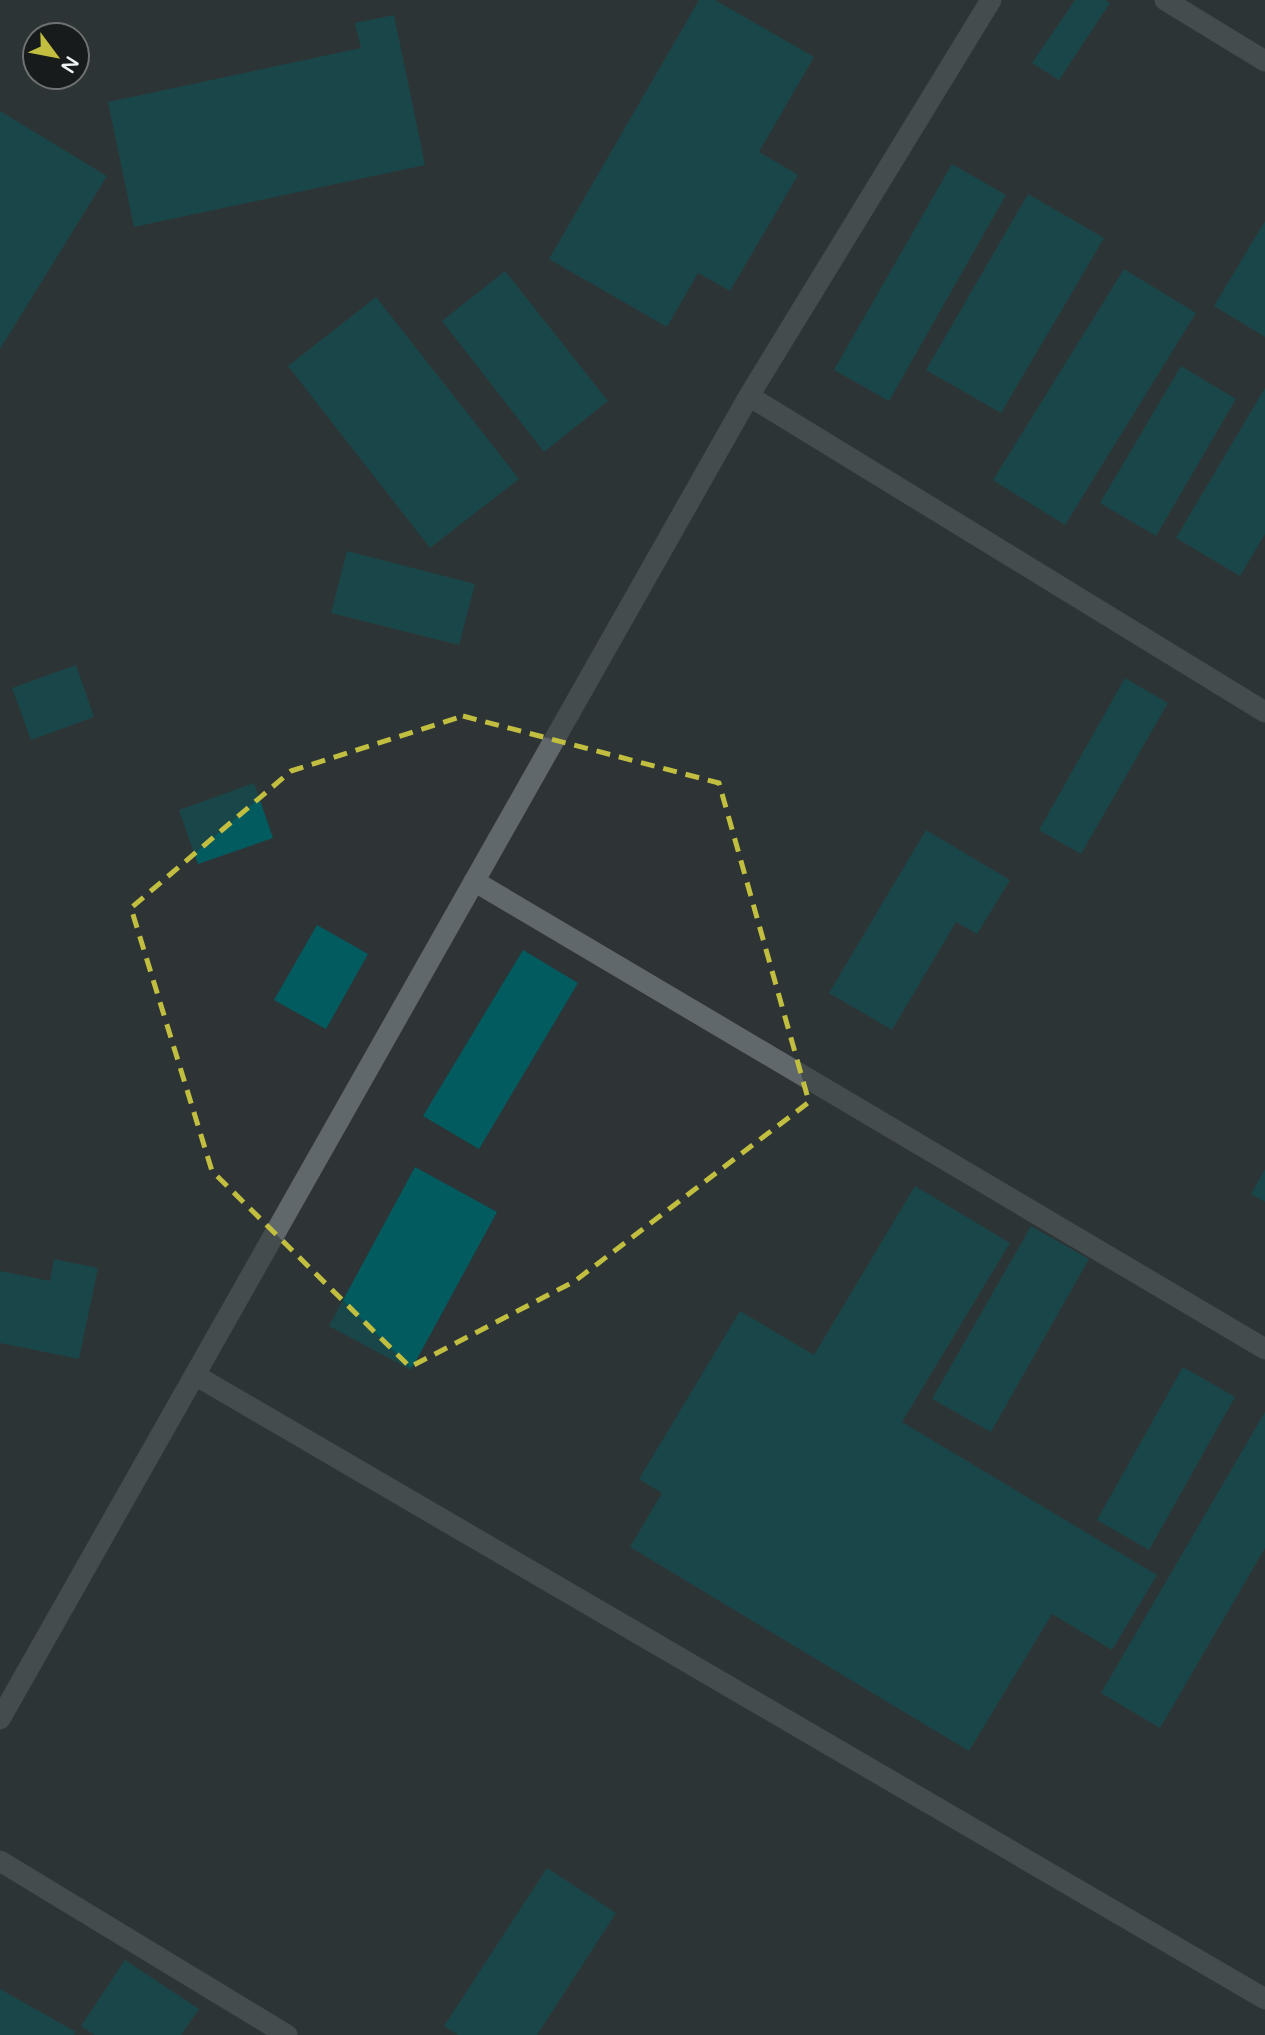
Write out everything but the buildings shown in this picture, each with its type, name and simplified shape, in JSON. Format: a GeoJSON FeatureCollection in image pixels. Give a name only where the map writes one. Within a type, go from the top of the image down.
{"type":"FeatureCollection","features":[{"type":"Feature","properties":{"kind":"lane"},"geometry":{"type":"LineString","coordinates":[[0,1719],[749,396],[991,0]]}},
{"type":"Feature","properties":{"kind":"lane"},"geometry":{"type":"LineString","coordinates":[[1165,0],[1265,61]]}},
{"type":"Feature","properties":{"kind":"lane"},"geometry":{"type":"LineString","coordinates":[[749,396],[1265,712]]}},
{"type":"Feature","properties":{"kind":"lane"},"geometry":{"type":"LineString","coordinates":[[474,881],[1265,1349]]}},
{"type":"Feature","properties":{"kind":"lane"},"geometry":{"type":"LineString","coordinates":[[195,1375],[1265,1999]]}},
{"type":"Feature","properties":{"kind":"lane"},"geometry":{"type":"LineString","coordinates":[[0,1861],[287,2035]]}},
{"type":"Feature","properties":{"kind":"highlighted area"},"geometry":{"type":"Polygon","coordinates":[[[463,716],[719,783],[809,1102],[575,1281],[410,1367],[212,1171],[131,908],[291,771],[463,716]]]}}]}
